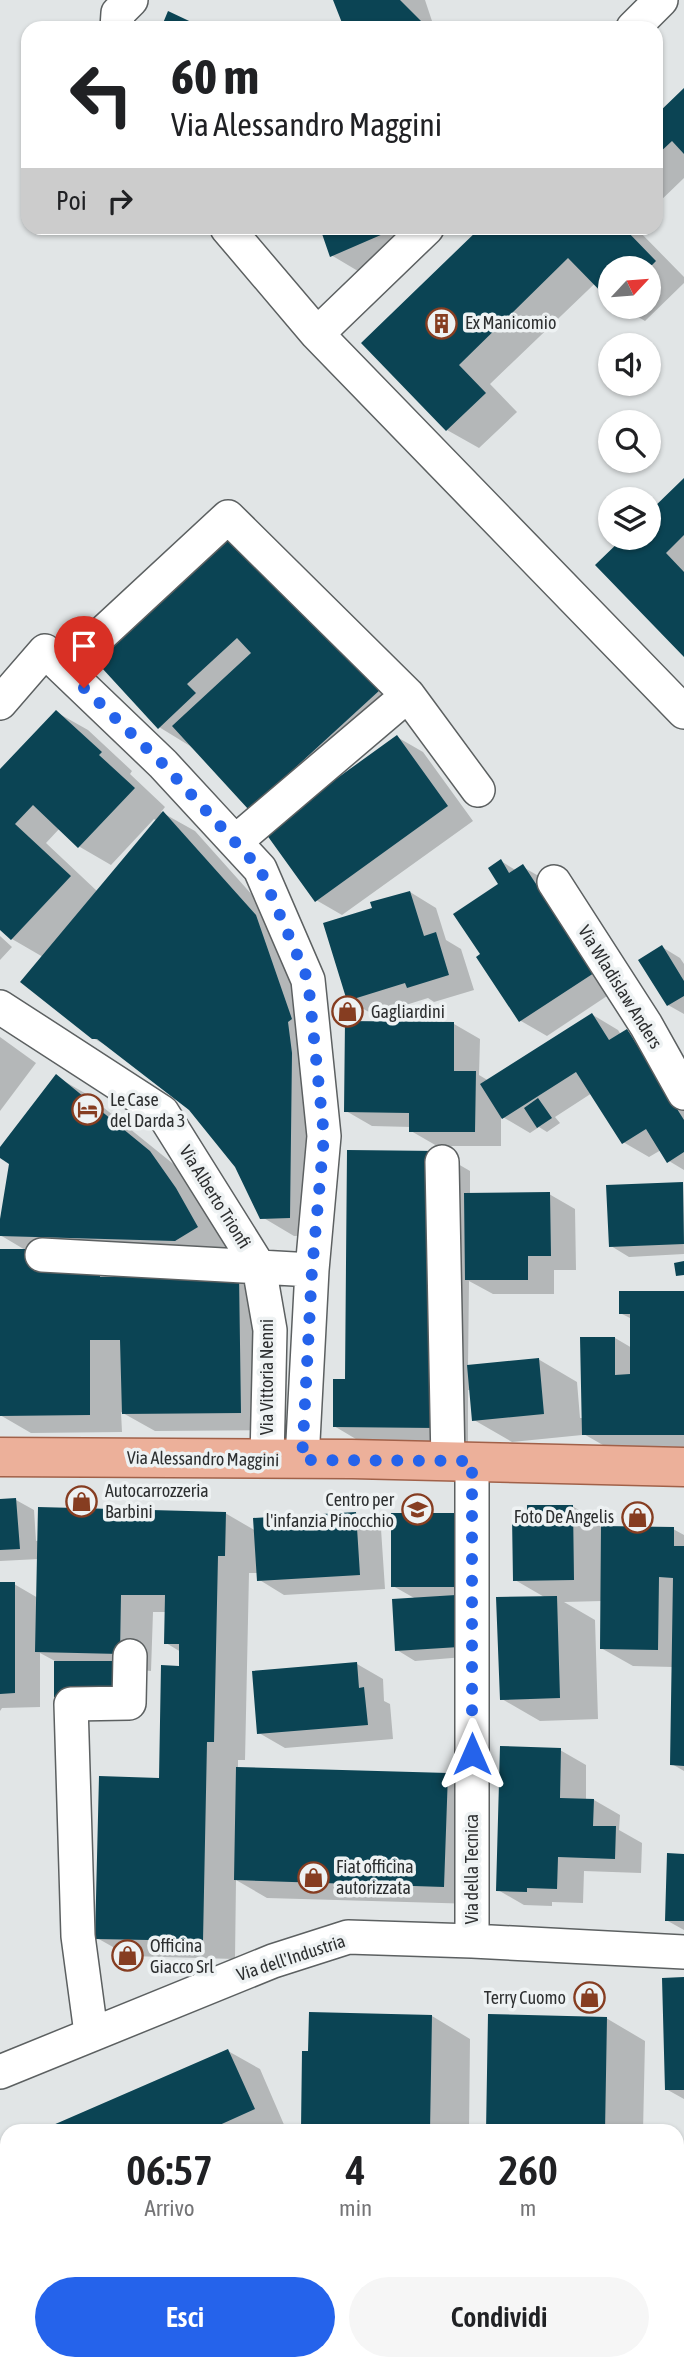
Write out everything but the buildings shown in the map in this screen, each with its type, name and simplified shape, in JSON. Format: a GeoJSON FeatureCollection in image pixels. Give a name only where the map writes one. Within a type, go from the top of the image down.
{"type":"FeatureCollection","features":[{"type":"Feature","properties":{"kind":"main road","name":"Via Alessandro Maggini"},"geometry":{"type":"LineString","coordinates":[[0,1457],[352,1459],[684,1467]]}},
{"type":"Feature","properties":{"kind":"street"},"geometry":{"type":"LineString","coordinates":[[117,21],[118,13],[131,0]]}},
{"type":"Feature","properties":{"kind":"street"},"geometry":{"type":"LineString","coordinates":[[640,21],[662,0]]}},
{"type":"Feature","properties":{"kind":"street"},"geometry":{"type":"LineString","coordinates":[[233,235],[317,334],[684,712]]}},
{"type":"Feature","properties":{"kind":"street"},"geometry":{"type":"LineString","coordinates":[[317,334],[420,235]]}},
{"type":"Feature","properties":{"kind":"street"},"geometry":{"type":"LineString","coordinates":[[64,669],[228,517],[408,695],[478,789]]}},
{"type":"Feature","properties":{"kind":"street","name":"Via Vittoria Nenni"},"geometry":{"type":"LineString","coordinates":[[0,703],[45,651],[163,764],[260,869],[308,980],[324,1136],[312,1270],[285,1459]]}},
{"type":"Feature","properties":{"kind":"street"},"geometry":{"type":"LineString","coordinates":[[235,842],[408,695]]}},
{"type":"Feature","properties":{"kind":"street","name":"Via Wladislaw Anders"},"geometry":{"type":"LineString","coordinates":[[554,882],[646,1025],[684,1093]]}},
{"type":"Feature","properties":{"kind":"street","name":"Via Alberto Trionfi"},"geometry":{"type":"LineString","coordinates":[[0,1007],[162,1112],[259,1267]]}},
{"type":"Feature","properties":{"kind":"street"},"geometry":{"type":"LineString","coordinates":[[442,1162],[460,1461]]}},
{"type":"Feature","properties":{"kind":"street"},"geometry":{"type":"LineString","coordinates":[[42,1255],[312,1270]]}},
{"type":"Feature","properties":{"kind":"street","name":"Via Vittoria Nenni"},"geometry":{"type":"LineString","coordinates":[[259,1267],[270,1330],[285,1459]]}},
{"type":"Feature","properties":{"kind":"street","name":"Via della Tecnica"},"geometry":{"type":"LineString","coordinates":[[460,1461],[472,1941]]}},
{"type":"Feature","properties":{"kind":"street"},"geometry":{"type":"LineString","coordinates":[[91,2033],[78,1936],[71,1704],[129,1703],[130,1656]]}},
{"type":"Feature","properties":{"kind":"street","name":"Via dell'Industria"},"geometry":{"type":"LineString","coordinates":[[0,2072],[274,1961],[348,1937],[684,1952]]}},
{"type":"Feature","properties":{"kind":"place","name":"Ex Manicomio"},"geometry":{"type":"Point","coordinates":[442,323]}},
{"type":"Feature","properties":{"kind":"place","name":"Gagliardini"},"geometry":{"type":"Point","coordinates":[348,1012]}},
{"type":"Feature","properties":{"kind":"place","name":"Le Case del Darda 3"},"geometry":{"type":"Point","coordinates":[87,1110]}},
{"type":"Feature","properties":{"kind":"place","name":"Autocarrozzeria Barbini"},"geometry":{"type":"Point","coordinates":[82,1501]}},
{"type":"Feature","properties":{"kind":"place","name":"Centro per l'infanzia Pinocchio"},"geometry":{"type":"Point","coordinates":[417,1510]}},
{"type":"Feature","properties":{"kind":"place","name":"Foto De Angelis"},"geometry":{"type":"Point","coordinates":[637,1517]}},
{"type":"Feature","properties":{"kind":"place","name":"Fiat officina autorizzata"},"geometry":{"type":"Point","coordinates":[313,1877]}},
{"type":"Feature","properties":{"kind":"place","name":"Officina Giacco Srl"},"geometry":{"type":"Point","coordinates":[127,1956]}},
{"type":"Feature","properties":{"kind":"place","name":"Terry Cuomo"},"geometry":{"type":"Point","coordinates":[589,1998]}},
{"type":"Feature","properties":{"kind":"route"},"geometry":{"type":"LineString","coordinates":[[84,688],[163,764],[260,869],[308,980],[324,1136],[312,1270],[302,1460],[472,1461],[472,1754]]}}]}
